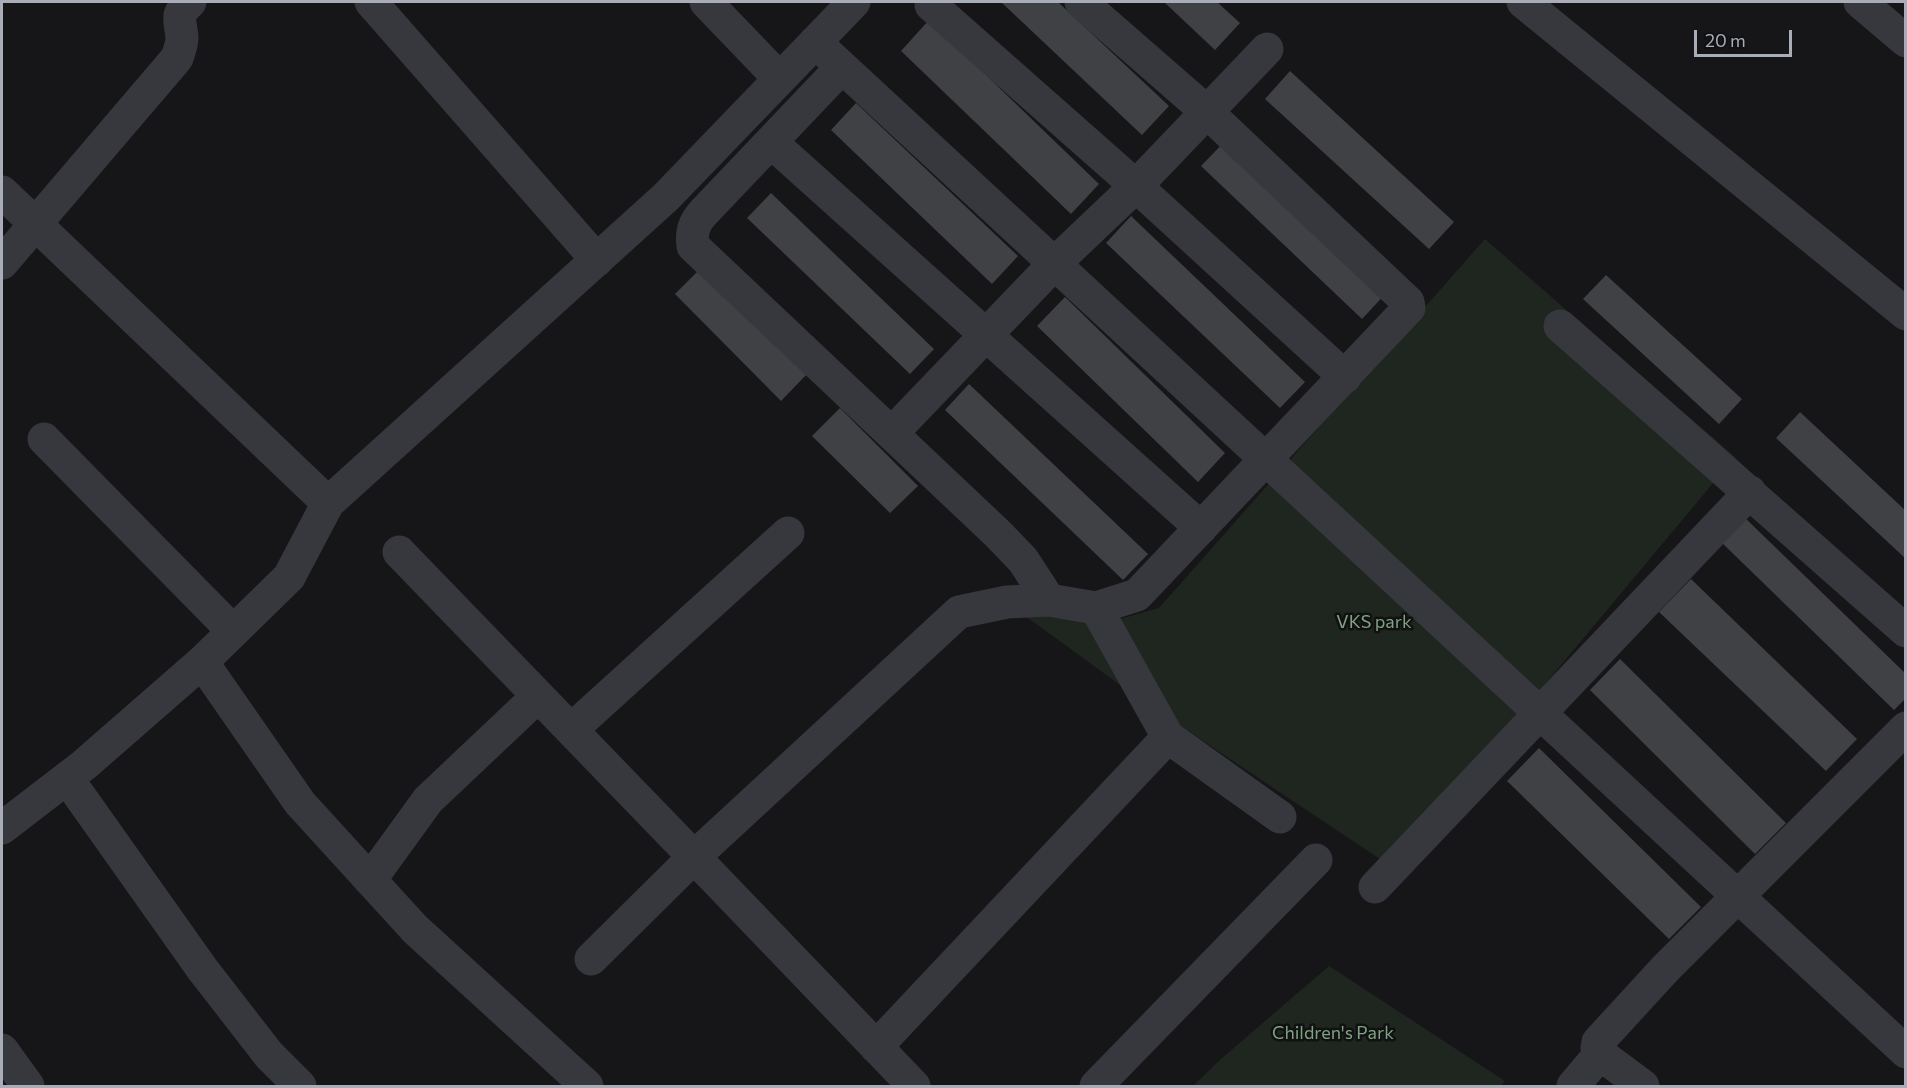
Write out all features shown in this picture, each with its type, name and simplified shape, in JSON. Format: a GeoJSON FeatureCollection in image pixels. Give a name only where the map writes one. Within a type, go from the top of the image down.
{"type":"FeatureCollection","features":[{"type":"Feature","properties":{"kind":"street"},"geometry":{"type":"LineString","coordinates":[[2,263],[177,58],[182,40],[178,20],[184,7],[190,2]]}},
{"type":"Feature","properties":{"kind":"street"},"geometry":{"type":"LineString","coordinates":[[371,2],[597,260]]}},
{"type":"Feature","properties":{"kind":"street"},"geometry":{"type":"LineString","coordinates":[[706,2],[779,78]]}},
{"type":"Feature","properties":{"kind":"street"},"geometry":{"type":"LineString","coordinates":[[2,828],[67,778],[202,662],[289,577],[328,503],[666,197],[854,2]]}},
{"type":"Feature","properties":{"kind":"street"},"geometry":{"type":"LineString","coordinates":[[591,959],[694,857],[959,612],[1007,602],[1049,600],[1096,608],[1137,595],[1409,308],[1408,302],[1207,112],[1081,2]]}},
{"type":"Feature","properties":{"kind":"street"},"geometry":{"type":"LineString","coordinates":[[1860,2],[1905,41]]}},
{"type":"Feature","properties":{"kind":"street"},"geometry":{"type":"LineString","coordinates":[[1528,3],[1905,314]]}},
{"type":"Feature","properties":{"kind":"street"},"geometry":{"type":"LineString","coordinates":[[931,5],[1136,186],[1345,377]]}},
{"type":"Feature","properties":{"kind":"street"},"geometry":{"type":"LineString","coordinates":[[815,42],[1905,1052]]}},
{"type":"Feature","properties":{"kind":"street"},"geometry":{"type":"LineString","coordinates":[[892,433],[1055,263],[1136,186],[1267,49]]}},
{"type":"Feature","properties":{"kind":"street"},"geometry":{"type":"LineString","coordinates":[[842,67],[694,223],[691,237],[693,246],[1006,543],[1023,560],[1049,600]]}},
{"type":"Feature","properties":{"kind":"street"},"geometry":{"type":"LineString","coordinates":[[771,142],[1201,528]]}},
{"type":"Feature","properties":{"kind":"street"},"geometry":{"type":"LineString","coordinates":[[2,192],[328,503]]}},
{"type":"Feature","properties":{"kind":"street"},"geometry":{"type":"LineString","coordinates":[[1560,326],[1905,631]]}},
{"type":"Feature","properties":{"kind":"street"},"geometry":{"type":"LineString","coordinates":[[44,439],[233,631]]}},
{"type":"Feature","properties":{"kind":"street"},"geometry":{"type":"LineString","coordinates":[[1375,887],[1750,492]]}},
{"type":"Feature","properties":{"kind":"street"},"geometry":{"type":"LineString","coordinates":[[571,730],[788,532]]}},
{"type":"Feature","properties":{"kind":"street"},"geometry":{"type":"LineString","coordinates":[[399,552],[914,1086]]}},
{"type":"Feature","properties":{"kind":"street"},"geometry":{"type":"LineString","coordinates":[[1096,608],[1168,737],[1280,817]]}},
{"type":"Feature","properties":{"kind":"street"},"geometry":{"type":"LineString","coordinates":[[202,662],[300,803],[415,929],[587,1086]]}},
{"type":"Feature","properties":{"kind":"street"},"geometry":{"type":"LineString","coordinates":[[370,880],[428,800],[537,696]]}},
{"type":"Feature","properties":{"kind":"street"},"geometry":{"type":"LineString","coordinates":[[1643,1086],[1600,1054],[1597,1048],[1598,1042],[1665,969],[1905,728]]}},
{"type":"Feature","properties":{"kind":"street"},"geometry":{"type":"LineString","coordinates":[[876,1047],[1168,737]]}},
{"type":"Feature","properties":{"kind":"street"},"geometry":{"type":"LineString","coordinates":[[67,778],[203,970],[269,1055],[300,1086]]}},
{"type":"Feature","properties":{"kind":"street"},"geometry":{"type":"LineString","coordinates":[[1096,1086],[1316,860]]}},
{"type":"Feature","properties":{"kind":"street"},"geometry":{"type":"LineString","coordinates":[[2,1050],[28,1086]]}},
{"type":"Feature","properties":{"kind":"street"},"geometry":{"type":"LineString","coordinates":[[1573,1086],[1600,1054]]}},
{"type":"Feature","properties":{"kind":"green space","name":"VKS park"},"geometry":{"type":"Polygon","coordinates":[[[1485,239],[1735,457],[1392,867],[1131,693],[1017,610],[1109,622],[1159,608],[1485,239]]]}},
{"type":"Feature","properties":{"kind":"green space","name":"Children's Park"},"geometry":{"type":"Polygon","coordinates":[[[1329,966],[1505,1081],[1501,1086],[1193,1086],[1329,966]]]}},
{"type":"Feature","properties":{"kind":"building"},"geometry":{"type":"Polygon","coordinates":[[[1001,2],[1058,2],[1169,106],[1142,135],[1001,2]]]}},
{"type":"Feature","properties":{"kind":"building"},"geometry":{"type":"Polygon","coordinates":[[[1164,2],[1217,2],[1240,23],[1215,50],[1164,2]]]}},
{"type":"Feature","properties":{"kind":"building"},"geometry":{"type":"Polygon","coordinates":[[[929,20],[1099,184],[1071,214],[901,51],[929,20]]]}},
{"type":"Feature","properties":{"kind":"building"},"geometry":{"type":"Polygon","coordinates":[[[1290,71],[1454,222],[1429,249],[1265,99],[1290,71]]]}},
{"type":"Feature","properties":{"kind":"building"},"geometry":{"type":"Polygon","coordinates":[[[856,103],[1018,256],[992,284],[831,130],[856,103]]]}},
{"type":"Feature","properties":{"kind":"building"},"geometry":{"type":"Polygon","coordinates":[[[1229,137],[1390,289],[1362,319],[1201,166],[1229,137]]]}},
{"type":"Feature","properties":{"kind":"building"},"geometry":{"type":"Polygon","coordinates":[[[771,193],[934,349],[910,374],[747,218],[771,193]]]}},
{"type":"Feature","properties":{"kind":"building"},"geometry":{"type":"Polygon","coordinates":[[[1131,216],[1305,382],[1280,408],[1106,243],[1131,216]]]}},
{"type":"Feature","properties":{"kind":"building"},"geometry":{"type":"Polygon","coordinates":[[[702,267],[808,373],[781,401],[675,294],[702,267]]]}},
{"type":"Feature","properties":{"kind":"building"},"geometry":{"type":"Polygon","coordinates":[[[1606,275],[1742,399],[1719,424],[1583,299],[1606,275]]]}},
{"type":"Feature","properties":{"kind":"building"},"geometry":{"type":"Polygon","coordinates":[[[1065,297],[1225,453],[1198,482],[1037,326],[1065,297]]]}},
{"type":"Feature","properties":{"kind":"building"},"geometry":{"type":"Polygon","coordinates":[[[969,384],[1148,554],[1123,580],[945,410],[969,384]]]}},
{"type":"Feature","properties":{"kind":"building"},"geometry":{"type":"Polygon","coordinates":[[[840,408],[918,486],[890,513],[812,436],[840,408]]]}},
{"type":"Feature","properties":{"kind":"building"},"geometry":{"type":"Polygon","coordinates":[[[1800,412],[1906,511],[1906,559],[1776,438],[1800,412]]]}},
{"type":"Feature","properties":{"kind":"building"},"geometry":{"type":"Polygon","coordinates":[[[1741,514],[1906,674],[1906,698],[1894,710],[1718,539],[1741,514]]]}},
{"type":"Feature","properties":{"kind":"building"},"geometry":{"type":"Polygon","coordinates":[[[1691,579],[1857,739],[1826,771],[1659,612],[1691,579]]]}},
{"type":"Feature","properties":{"kind":"building"},"geometry":{"type":"Polygon","coordinates":[[[1620,659],[1786,823],[1755,854],[1590,690],[1620,659]]]}},
{"type":"Feature","properties":{"kind":"building"},"geometry":{"type":"Polygon","coordinates":[[[1539,748],[1701,907],[1669,939],[1507,781],[1539,748]]]}}]}
